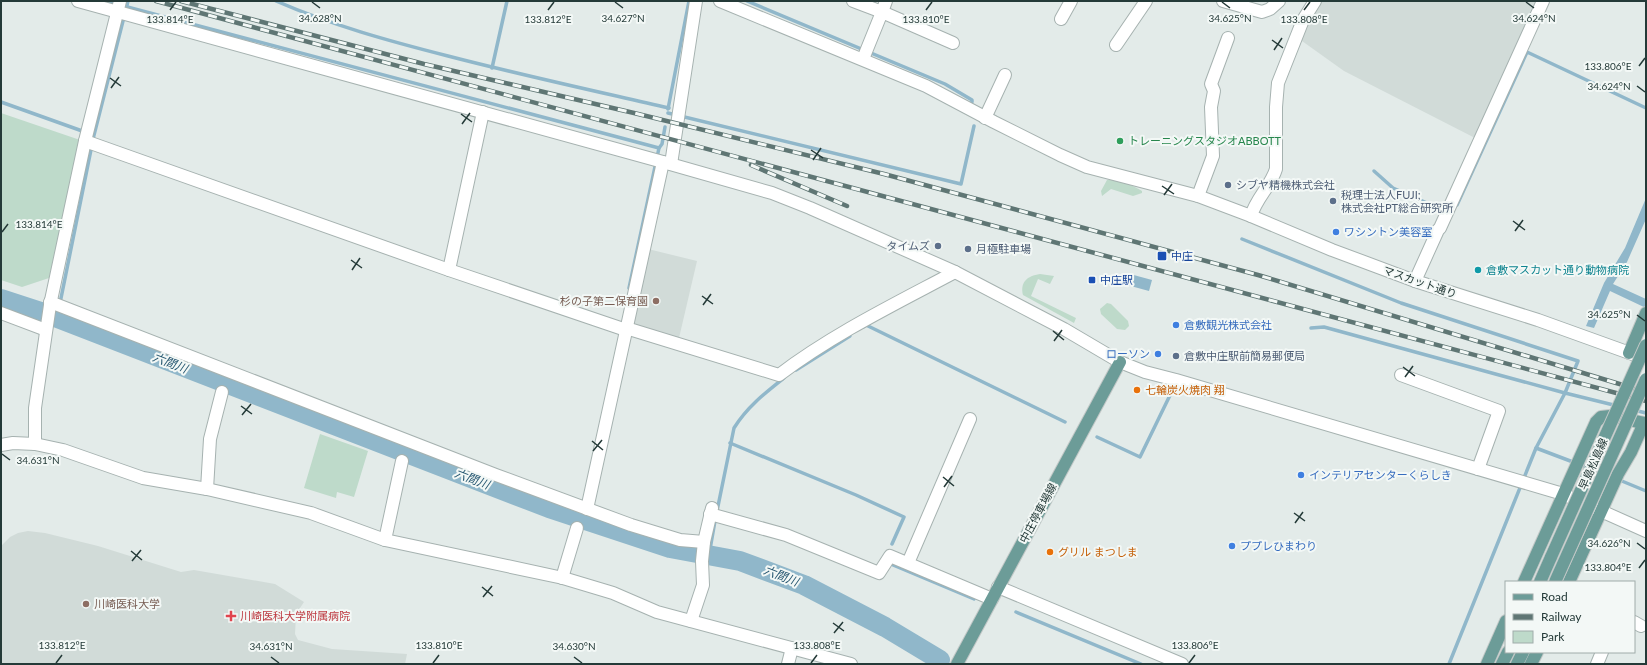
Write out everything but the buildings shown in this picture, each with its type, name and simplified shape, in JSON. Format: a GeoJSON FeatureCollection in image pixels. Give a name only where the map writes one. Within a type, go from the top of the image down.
{"type":"FeatureCollection","features":[{"type":"Feature","properties":{"kind":"main road"},"geometry":{"type":"LineString","coordinates":[[1628,353],[1646,313]]}},
{"type":"Feature","properties":{"kind":"main road","name":"早島松島線"},"geometry":{"type":"LineString","coordinates":[[1540,581],[1646,345]]}},
{"type":"Feature","properties":{"kind":"main road","name":"中庄停車場線"},"geometry":{"type":"LineString","coordinates":[[957,664],[1120,362]]}},
{"type":"Feature","properties":{"kind":"main road","name":"早島松島線"},"geometry":{"type":"LineString","coordinates":[[1555,581],[1646,379]]}},
{"type":"Feature","properties":{"kind":"main road"},"geometry":{"type":"LineString","coordinates":[[1524,581],[1596,422],[1601,417],[1610,416],[1645,423],[1616,479],[1569,581]]}},
{"type":"Feature","properties":{"kind":"main road"},"geometry":{"type":"LineString","coordinates":[[1487,664],[1505,623]]}},
{"type":"Feature","properties":{"kind":"main road"},"geometry":{"type":"LineString","coordinates":[[1502,664],[1508,653]]}},
{"type":"Feature","properties":{"kind":"main road"},"geometry":{"type":"LineString","coordinates":[[1517,664],[1522,653]]}},
{"type":"Feature","properties":{"kind":"main road"},"geometry":{"type":"LineString","coordinates":[[1531,664],[1536,653]]}},
{"type":"Feature","properties":{"kind":"street"},"geometry":{"type":"LineString","coordinates":[[78,1],[121,8],[772,193],[810,208],[955,272],[1064,329],[1120,362],[1145,372],[1563,494],[1646,531]]}},
{"type":"Feature","properties":{"kind":"street"},"geometry":{"type":"LineString","coordinates":[[584,508],[662,161],[678,115],[696,1]]}},
{"type":"Feature","properties":{"kind":"street","name":"マスカット通り"},"geometry":{"type":"LineString","coordinates":[[720,1],[866,53],[985,118],[1060,156],[1087,167],[1198,196],[1251,216],[1332,250],[1415,281],[1538,320],[1628,353],[1646,358]]}},
{"type":"Feature","properties":{"kind":"street"},"geometry":{"type":"LineString","coordinates":[[853,1],[884,7],[953,43]]}},
{"type":"Feature","properties":{"kind":"street"},"geometry":{"type":"LineString","coordinates":[[1061,19],[1071,1]]}},
{"type":"Feature","properties":{"kind":"street"},"geometry":{"type":"LineString","coordinates":[[1116,45],[1146,1]]}},
{"type":"Feature","properties":{"kind":"street"},"geometry":{"type":"LineString","coordinates":[[1223,1],[1262,12],[1270,9],[1279,1]]}},
{"type":"Feature","properties":{"kind":"street"},"geometry":{"type":"LineString","coordinates":[[1251,216],[1253,208],[1273,178],[1276,169],[1276,107],[1278,82],[1303,20],[1316,1]]}},
{"type":"Feature","properties":{"kind":"street"},"geometry":{"type":"LineString","coordinates":[[1415,281],[1448,212],[1542,1]]}},
{"type":"Feature","properties":{"kind":"street"},"geometry":{"type":"LineString","coordinates":[[866,53],[884,7]]}},
{"type":"Feature","properties":{"kind":"street"},"geometry":{"type":"LineString","coordinates":[[35,444],[35,408],[46,327],[55,305],[89,139],[121,8]]}},
{"type":"Feature","properties":{"kind":"street"},"geometry":{"type":"LineString","coordinates":[[1198,196],[1213,156],[1211,107],[1214,91],[1211,84],[1228,38]]}},
{"type":"Feature","properties":{"kind":"street"},"geometry":{"type":"LineString","coordinates":[[985,118],[1005,75]]}},
{"type":"Feature","properties":{"kind":"street"},"geometry":{"type":"LineString","coordinates":[[450,266],[483,112]]}},
{"type":"Feature","properties":{"kind":"street"},"geometry":{"type":"LineString","coordinates":[[89,139],[624,327],[779,375],[861,323],[955,272]]}},
{"type":"Feature","properties":{"kind":"street"},"geometry":{"type":"LineString","coordinates":[[55,305],[584,508],[631,525],[680,540],[704,544]]}},
{"type":"Feature","properties":{"kind":"street"},"geometry":{"type":"LineString","coordinates":[[1,313],[46,327]]}},
{"type":"Feature","properties":{"kind":"street"},"geometry":{"type":"LineString","coordinates":[[1401,375],[1499,412],[1478,469]]}},
{"type":"Feature","properties":{"kind":"street"},"geometry":{"type":"LineString","coordinates":[[207,489],[210,439],[222,392]]}},
{"type":"Feature","properties":{"kind":"street"},"geometry":{"type":"LineString","coordinates":[[908,563],[970,419]]}},
{"type":"Feature","properties":{"kind":"street"},"geometry":{"type":"LineString","coordinates":[[1,445],[13,443],[35,444],[63,450],[143,478],[207,489],[311,513],[385,540],[562,578],[613,593],[657,612],[852,664]]}},
{"type":"Feature","properties":{"kind":"street"},"geometry":{"type":"LineString","coordinates":[[385,540],[402,461]]}},
{"type":"Feature","properties":{"kind":"street"},"geometry":{"type":"LineString","coordinates":[[691,621],[703,585],[702,561],[704,544],[714,513],[786,535],[878,573],[890,556],[992,599]]}},
{"type":"Feature","properties":{"kind":"street"},"geometry":{"type":"LineString","coordinates":[[562,578],[577,528]]}},
{"type":"Feature","properties":{"kind":"street"},"geometry":{"type":"LineString","coordinates":[[998,588],[1182,664]]}},
{"type":"Feature","properties":{"kind":"street"},"geometry":{"type":"LineString","coordinates":[[788,664],[792,648]]}},
{"type":"Feature","properties":{"kind":"street"},"geometry":{"type":"LineString","coordinates":[[1597,664],[1602,653]]}},
{"type":"Feature","properties":{"kind":"shaded area"},"geometry":{"type":"Polygon","coordinates":[[[1318,1],[1539,1],[1477,139],[1344,71],[1302,41],[1300,38],[1318,1]]]}},
{"type":"Feature","properties":{"kind":"shaded area"},"geometry":{"type":"Polygon","coordinates":[[[648,249],[697,261],[679,338],[632,324],[648,249]]]}},
{"type":"Feature","properties":{"kind":"shaded area"},"geometry":{"type":"Polygon","coordinates":[[[28,531],[45,533],[98,546],[181,572],[194,570],[275,584],[304,602],[296,614],[295,634],[298,640],[332,649],[407,654],[405,664],[1,664],[1,546],[10,537],[18,533],[28,531]]]}},
{"type":"Feature","properties":{"kind":"green space"},"geometry":{"type":"Polygon","coordinates":[[[1,113],[80,140],[49,278],[22,287],[1,280],[1,113]]]}},
{"type":"Feature","properties":{"kind":"green space"},"geometry":{"type":"Polygon","coordinates":[[[1107,180],[1116,180],[1125,183],[1142,191],[1142,193],[1133,196],[1111,189],[1102,196],[1101,191],[1107,180]]]}},
{"type":"Feature","properties":{"kind":"green space"},"geometry":{"type":"Polygon","coordinates":[[[1040,274],[1054,276],[1050,284],[1038,279],[1031,296],[1076,318],[1074,323],[1023,295],[1022,290],[1026,280],[1031,276],[1040,274]]]}},
{"type":"Feature","properties":{"kind":"green space"},"geometry":{"type":"Polygon","coordinates":[[[1107,303],[1111,304],[1128,321],[1129,326],[1125,330],[1117,329],[1101,314],[1100,309],[1107,303]]]}},
{"type":"Feature","properties":{"kind":"green space"},"geometry":{"type":"Polygon","coordinates":[[[320,434],[368,451],[354,497],[337,492],[336,498],[304,488],[320,434]]]}},
{"type":"Feature","properties":{"kind":"water"},"geometry":{"type":"Polygon","coordinates":[[[1646,198],[1646,219],[1627,262],[1613,284],[1646,299],[1646,308],[1610,291],[1594,328],[1586,326],[1604,283],[1625,248],[1646,198]]]}},
{"type":"Feature","properties":{"kind":"water"},"geometry":{"type":"Polygon","coordinates":[[[1130,274],[1152,280],[1149,291],[1127,285],[1130,274]]]}},
{"type":"Feature","properties":{"kind":"waterway"},"geometry":{"type":"LineString","coordinates":[[105,1],[659,148],[662,144],[665,127]]}},
{"type":"Feature","properties":{"kind":"waterway"},"geometry":{"type":"LineString","coordinates":[[126,9],[128,1]]}},
{"type":"Feature","properties":{"kind":"waterway"},"geometry":{"type":"LineString","coordinates":[[276,1],[318,18],[360,32],[404,44],[503,70],[669,108]]}},
{"type":"Feature","properties":{"kind":"waterway"},"geometry":{"type":"LineString","coordinates":[[492,68],[507,1]]}},
{"type":"Feature","properties":{"kind":"waterway"},"geometry":{"type":"LineString","coordinates":[[668,109],[689,1]]}},
{"type":"Feature","properties":{"kind":"waterway"},"geometry":{"type":"LineString","coordinates":[[747,1],[945,84],[972,100],[972,102]]}},
{"type":"Feature","properties":{"kind":"waterway"},"geometry":{"type":"LineString","coordinates":[[57,318],[94,135],[124,17]]}},
{"type":"Feature","properties":{"kind":"waterway"},"geometry":{"type":"LineString","coordinates":[[1457,205],[1527,52],[1646,108]]}},
{"type":"Feature","properties":{"kind":"waterway"},"geometry":{"type":"LineString","coordinates":[[1,102],[85,132]]}},
{"type":"Feature","properties":{"kind":"waterway"},"geometry":{"type":"LineString","coordinates":[[668,113],[961,184],[974,126]]}},
{"type":"Feature","properties":{"kind":"waterway"},"geometry":{"type":"LineString","coordinates":[[629,288],[659,148]]}},
{"type":"Feature","properties":{"kind":"waterway"},"geometry":{"type":"LineString","coordinates":[[1374,171],[1393,188],[1445,211]]}},
{"type":"Feature","properties":{"kind":"waterway"},"geometry":{"type":"LineString","coordinates":[[1242,239],[1401,303],[1578,361],[1565,393],[1324,327],[1311,328]]}},
{"type":"Feature","properties":{"kind":"waterway","name":"六間川"},"geometry":{"type":"LineString","coordinates":[[1,299],[47,314],[549,508],[670,548],[740,561],[804,585],[885,627],[940,660]]}},
{"type":"Feature","properties":{"kind":"waterway"},"geometry":{"type":"LineString","coordinates":[[863,327],[866,325],[1065,422]]}},
{"type":"Feature","properties":{"kind":"waterway"},"geometry":{"type":"LineString","coordinates":[[796,370],[850,336]]}},
{"type":"Feature","properties":{"kind":"waterway"},"geometry":{"type":"LineString","coordinates":[[717,511],[734,428],[751,407],[784,378]]}},
{"type":"Feature","properties":{"kind":"waterway"},"geometry":{"type":"LineString","coordinates":[[1097,437],[1140,457],[1174,387]]}},
{"type":"Feature","properties":{"kind":"waterway"},"geometry":{"type":"LineString","coordinates":[[1449,664],[1536,448],[1565,393],[1646,413]]}},
{"type":"Feature","properties":{"kind":"waterway"},"geometry":{"type":"LineString","coordinates":[[730,443],[856,495],[904,517],[892,544]]}},
{"type":"Feature","properties":{"kind":"waterway"},"geometry":{"type":"LineString","coordinates":[[1536,448],[1602,473]]}},
{"type":"Feature","properties":{"kind":"waterway"},"geometry":{"type":"LineString","coordinates":[[1617,479],[1646,491]]}},
{"type":"Feature","properties":{"kind":"waterway"},"geometry":{"type":"LineString","coordinates":[[579,518],[581,509]]}},
{"type":"Feature","properties":{"kind":"waterway"},"geometry":{"type":"LineString","coordinates":[[709,555],[715,521]]}},
{"type":"Feature","properties":{"kind":"waterway"},"geometry":{"type":"LineString","coordinates":[[893,565],[974,599]]}},
{"type":"Feature","properties":{"kind":"waterway"},"geometry":{"type":"LineString","coordinates":[[1016,612],[1141,664]]}},
{"type":"Feature","properties":{"kind":"railway"},"geometry":{"type":"LineString","coordinates":[[156,1],[1646,401]]}},
{"type":"Feature","properties":{"kind":"railway"},"geometry":{"type":"LineString","coordinates":[[181,1],[424,64],[884,174],[1258,275],[1646,392]]}},
{"type":"Feature","properties":{"kind":"railway"},"geometry":{"type":"LineString","coordinates":[[751,165],[847,206]]}},
{"type":"Feature","properties":{"kind":"place","name":"トレーニングスタジオABBOTT"},"geometry":{"type":"Point","coordinates":[1120,141]}},
{"type":"Feature","properties":{"kind":"place","name":"シブヤ精機株式会社"},"geometry":{"type":"Point","coordinates":[1228,185]}},
{"type":"Feature","properties":{"kind":"place","name":"税理士法人FUJI; 株式会社PT総合研究所"},"geometry":{"type":"Point","coordinates":[1333,201]}},
{"type":"Feature","properties":{"kind":"place","name":"ワシントン美容室"},"geometry":{"type":"Point","coordinates":[1336,232]}},
{"type":"Feature","properties":{"kind":"place","name":"タイムズ"},"geometry":{"type":"Point","coordinates":[938,246]}},
{"type":"Feature","properties":{"kind":"place","name":"月極駐車場"},"geometry":{"type":"Point","coordinates":[968,249]}},
{"type":"Feature","properties":{"kind":"place","name":"中庄"},"geometry":{"type":"Point","coordinates":[1162,256]}},
{"type":"Feature","properties":{"kind":"place","name":"倉敷マスカット通り動物病院"},"geometry":{"type":"Point","coordinates":[1478,270]}},
{"type":"Feature","properties":{"kind":"place","name":"中庄駅"},"geometry":{"type":"Point","coordinates":[1092,280]}},
{"type":"Feature","properties":{"kind":"place","name":"杉の子第二保育園"},"geometry":{"type":"Point","coordinates":[656,301]}},
{"type":"Feature","properties":{"kind":"place","name":"倉敷観光株式会社"},"geometry":{"type":"Point","coordinates":[1176,325]}},
{"type":"Feature","properties":{"kind":"place","name":"ローソン"},"geometry":{"type":"Point","coordinates":[1158,354]}},
{"type":"Feature","properties":{"kind":"place","name":"倉敷中庄駅前簡易郵便局"},"geometry":{"type":"Point","coordinates":[1176,356]}},
{"type":"Feature","properties":{"kind":"place","name":"七輪炭火焼肉 翔"},"geometry":{"type":"Point","coordinates":[1137,390]}},
{"type":"Feature","properties":{"kind":"place","name":"インテリアセンターくらしき"},"geometry":{"type":"Point","coordinates":[1301,475]}},
{"type":"Feature","properties":{"kind":"place","name":"ププレひまわり"},"geometry":{"type":"Point","coordinates":[1232,546]}},
{"type":"Feature","properties":{"kind":"place","name":"グリル まつしま"},"geometry":{"type":"Point","coordinates":[1050,552]}},
{"type":"Feature","properties":{"kind":"place","name":"川崎医科大学"},"geometry":{"type":"Point","coordinates":[86,604]}},
{"type":"Feature","properties":{"kind":"place","name":"川崎医科大学附属病院"},"geometry":{"type":"Point","coordinates":[231,616]}}]}
